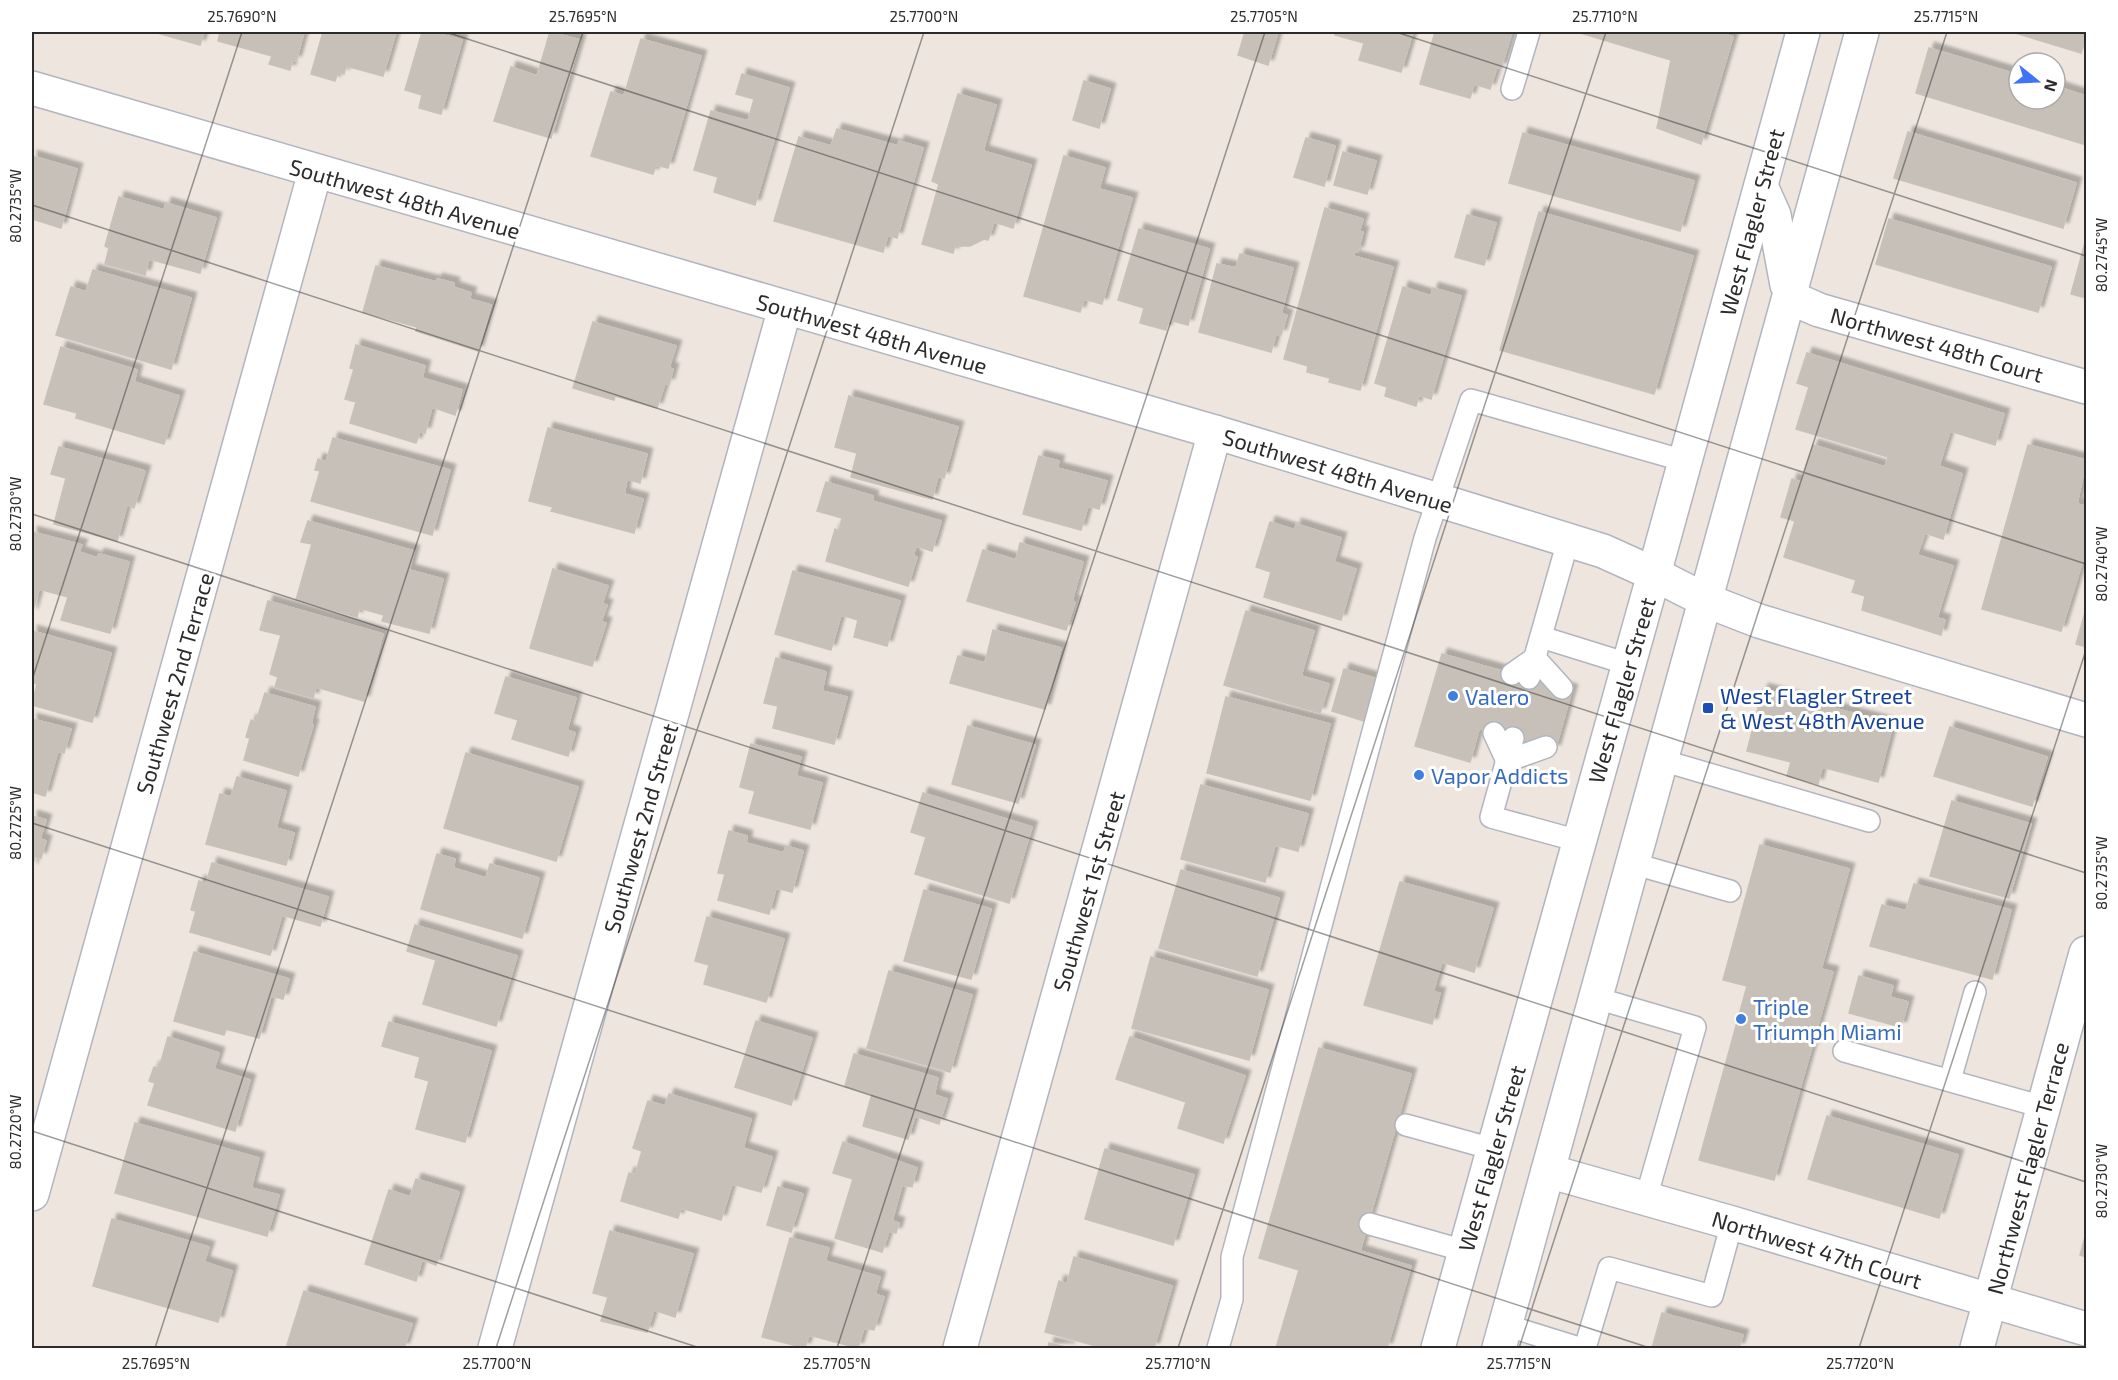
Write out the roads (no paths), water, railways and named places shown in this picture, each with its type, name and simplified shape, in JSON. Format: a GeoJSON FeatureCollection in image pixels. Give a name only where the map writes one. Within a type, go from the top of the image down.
{"type":"FeatureCollection","features":[{"type":"Feature","properties":{"kind":"street","name":"West Flagler Street"},"geometry":{"type":"LineString","coordinates":[[1438,1348],[1803,32]]}},
{"type":"Feature","properties":{"kind":"street"},"geometry":{"type":"LineString","coordinates":[[1502,1337],[1862,32]]}},
{"type":"Feature","properties":{"kind":"street","name":"Southwest 48th Avenue"},"geometry":{"type":"LineString","coordinates":[[32,88],[1215,432],[1438,500],[1603,551],[1704,600],[1759,621],[2086,720]]}},
{"type":"Feature","properties":{"kind":"street","name":"Southwest 2nd Terrace"},"geometry":{"type":"LineString","coordinates":[[32,1194],[315,172]]}},
{"type":"Feature","properties":{"kind":"street"},"geometry":{"type":"LineString","coordinates":[[1761,186],[1774,215],[1789,297]]}},
{"type":"Feature","properties":{"kind":"street","name":"Northwest 48th Court"},"geometry":{"type":"LineString","coordinates":[[1789,297],[1819,310],[2086,387]]}},
{"type":"Feature","properties":{"kind":"street","name":"Southwest 2nd Street"},"geometry":{"type":"LineString","coordinates":[[495,1348],[785,308]]}},
{"type":"Feature","properties":{"kind":"street","name":"Southwest 1st Street"},"geometry":{"type":"LineString","coordinates":[[960,1348],[1215,432]]}},
{"type":"Feature","properties":{"kind":"street","name":"Northwest Flagler Terrace"},"geometry":{"type":"LineString","coordinates":[[1977,1348],[2086,953]]}},
{"type":"Feature","properties":{"kind":"street","name":"Northwest 47th Court"},"geometry":{"type":"LineString","coordinates":[[1548,1171],[1732,1223],[2086,1329]]}},
{"type":"Feature","properties":{"kind":"lane"},"geometry":{"type":"LineString","coordinates":[[1512,89],[1529,32]]}},
{"type":"Feature","properties":{"kind":"lane"},"geometry":{"type":"LineString","coordinates":[[1218,1348],[1232,1299],[1232,1257],[1422,550],[1471,400],[1685,461]]}},
{"type":"Feature","properties":{"kind":"lane"},"geometry":{"type":"LineString","coordinates":[[1562,688],[1525,670],[1541,637],[1568,541]]}},
{"type":"Feature","properties":{"kind":"lane"},"geometry":{"type":"LineString","coordinates":[[1541,637],[1628,664]]}},
{"type":"Feature","properties":{"kind":"lane"},"geometry":{"type":"LineString","coordinates":[[1504,735],[1507,761],[1491,817],[1579,842]]}},
{"type":"Feature","properties":{"kind":"lane"},"geometry":{"type":"LineString","coordinates":[[1507,761],[1546,747]]}},
{"type":"Feature","properties":{"kind":"lane"},"geometry":{"type":"LineString","coordinates":[[1661,760],[1869,821]]}},
{"type":"Feature","properties":{"kind":"lane"},"geometry":{"type":"LineString","coordinates":[[1631,863],[1730,891]]}},
{"type":"Feature","properties":{"kind":"lane"},"geometry":{"type":"LineString","coordinates":[[1950,1080],[1975,992]]}},
{"type":"Feature","properties":{"kind":"lane"},"geometry":{"type":"LineString","coordinates":[[1596,998],[1695,1027],[1646,1198]]}},
{"type":"Feature","properties":{"kind":"lane"},"geometry":{"type":"LineString","coordinates":[[1845,1051],[2043,1107]]}},
{"type":"Feature","properties":{"kind":"lane"},"geometry":{"type":"LineString","coordinates":[[1406,1125],[1493,1149]]}},
{"type":"Feature","properties":{"kind":"lane"},"geometry":{"type":"LineString","coordinates":[[1585,1348],[1609,1268],[1712,1296],[1732,1223]]}},
{"type":"Feature","properties":{"kind":"lane"},"geometry":{"type":"LineString","coordinates":[[1370,1224],[1465,1251]]}},
{"type":"Feature","properties":{"kind":"lane"},"geometry":{"type":"LineString","coordinates":[[1502,1337],[1580,1348]]}},
{"type":"Feature","properties":{"kind":"place","name":"Valero"},"geometry":{"type":"Point","coordinates":[1453,696]}},
{"type":"Feature","properties":{"kind":"place","name":"West Flagler Street & West 48th Avenue"},"geometry":{"type":"Point","coordinates":[1708,708]}},
{"type":"Feature","properties":{"kind":"place","name":"Vapor Addicts"},"geometry":{"type":"Point","coordinates":[1419,775]}},
{"type":"Feature","properties":{"kind":"place","name":"Triple Triumph Miami"},"geometry":{"type":"Point","coordinates":[1741,1019]}}]}
